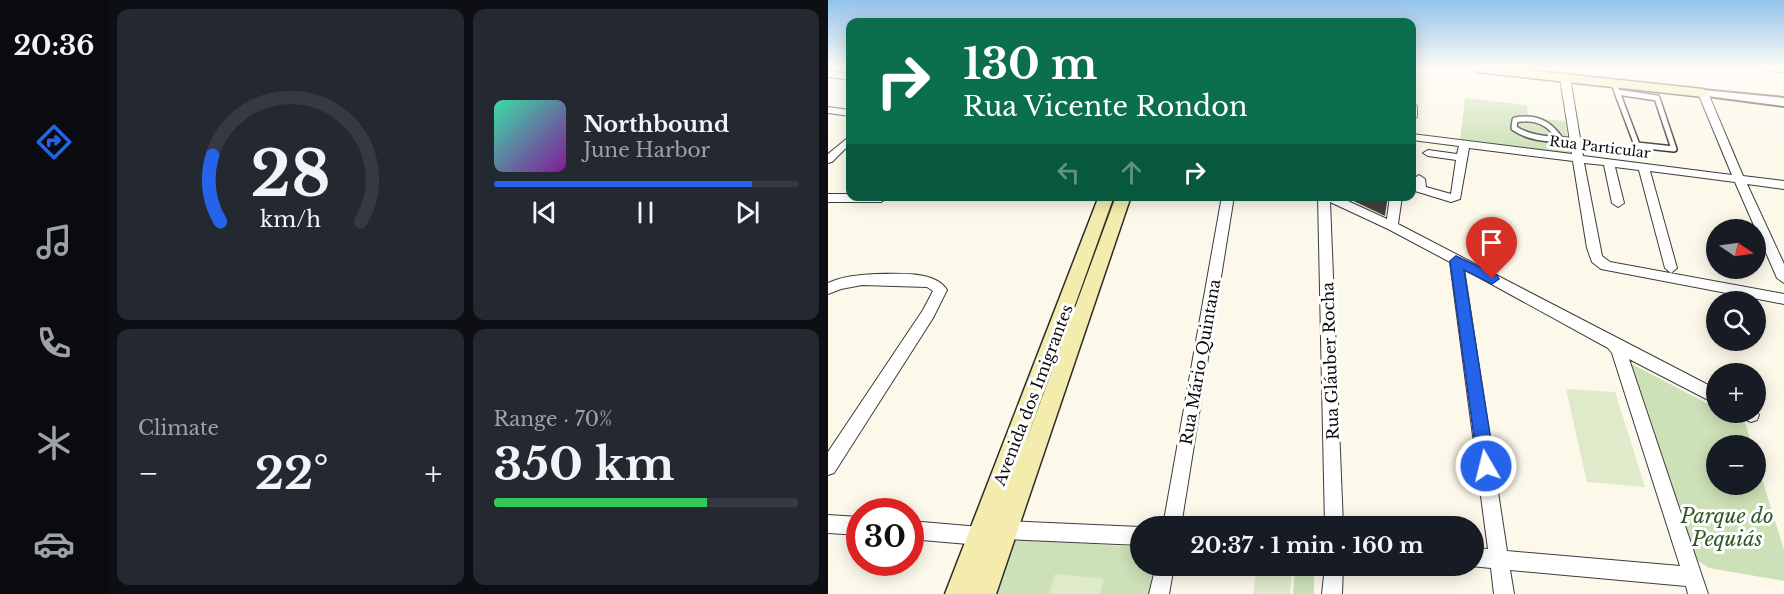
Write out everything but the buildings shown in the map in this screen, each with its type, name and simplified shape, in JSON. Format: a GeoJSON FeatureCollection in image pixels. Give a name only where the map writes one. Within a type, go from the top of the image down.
{"type":"FeatureCollection","features":[{"type":"Feature","properties":{"kind":"main road","name":"Avenida dos Imigrantes"},"geometry":{"type":"LineString","coordinates":[[958,594],[1105,201]]}},
{"type":"Feature","properties":{"kind":"main road","name":"Avenida dos Imigrantes"},"geometry":{"type":"LineString","coordinates":[[983,594],[1122,201]]}},
{"type":"Feature","properties":{"kind":"street"},"geometry":{"type":"LineString","coordinates":[[1568,96],[1595,255],[1606,266],[1784,299]]}},
{"type":"Feature","properties":{"kind":"street"},"geometry":{"type":"LineString","coordinates":[[1703,96],[1738,179],[1779,259],[1784,278]]}},
{"type":"Feature","properties":{"kind":"street"},"geometry":{"type":"LineString","coordinates":[[1727,96],[1784,102]]}},
{"type":"Feature","properties":{"kind":"street"},"geometry":{"type":"LineString","coordinates":[[828,110],[846,112]]}},
{"type":"Feature","properties":{"kind":"street","name":"Rua Particular"},"geometry":{"type":"LineString","coordinates":[[1416,138],[1784,185]]}},
{"type":"Feature","properties":{"kind":"street"},"geometry":{"type":"LineString","coordinates":[[828,160],[846,143]]}},
{"type":"Feature","properties":{"kind":"street"},"geometry":{"type":"LineString","coordinates":[[1419,179],[1419,188],[1422,190],[1451,198],[1456,196],[1464,145]]}},
{"type":"Feature","properties":{"kind":"street"},"geometry":{"type":"LineString","coordinates":[[1428,153],[1462,158]]}},
{"type":"Feature","properties":{"kind":"street"},"geometry":{"type":"LineString","coordinates":[[1609,163],[1618,203]]}},
{"type":"Feature","properties":{"kind":"street"},"geometry":{"type":"LineString","coordinates":[[1644,168],[1671,268]]}},
{"type":"Feature","properties":{"kind":"street"},"geometry":{"type":"LineString","coordinates":[[828,198],[846,198]]}},
{"type":"Feature","properties":{"kind":"street","name":"Rua Mário Quintana"},"geometry":{"type":"LineString","coordinates":[[1174,516],[1227,201]]}},
{"type":"Feature","properties":{"kind":"street","name":"Rua Gláuber Rocha"},"geometry":{"type":"LineString","coordinates":[[1325,201],[1334,516]]}},
{"type":"Feature","properties":{"kind":"street"},"geometry":{"type":"LineString","coordinates":[[1336,201],[1392,226],[1706,392]]}},
{"type":"Feature","properties":{"kind":"street"},"geometry":{"type":"LineString","coordinates":[[1392,226],[1395,201]]}},
{"type":"Feature","properties":{"kind":"street"},"geometry":{"type":"LineString","coordinates":[[1456,261],[1504,594]]}},
{"type":"Feature","properties":{"kind":"street"},"geometry":{"type":"LineString","coordinates":[[828,289],[850,280],[913,281],[935,284],[940,290],[940,295],[828,467]]}},
{"type":"Feature","properties":{"kind":"street"},"geometry":{"type":"LineString","coordinates":[[1484,557],[1694,585],[1628,379],[1618,350],[1613,344]]}},
{"type":"Feature","properties":{"kind":"street"},"geometry":{"type":"LineString","coordinates":[[828,524],[846,525]]}},
{"type":"Feature","properties":{"kind":"street"},"geometry":{"type":"LineString","coordinates":[[1006,530],[1130,536]]}},
{"type":"Feature","properties":{"kind":"street"},"geometry":{"type":"LineString","coordinates":[[924,531],[980,536]]}},
{"type":"Feature","properties":{"kind":"street"},"geometry":{"type":"LineString","coordinates":[[1159,594],[1163,576]]}},
{"type":"Feature","properties":{"kind":"street"},"geometry":{"type":"LineString","coordinates":[[1332,594],[1333,576]]}},
{"type":"Feature","properties":{"kind":"lane"},"geometry":{"type":"LineString","coordinates":[[1618,96],[1637,145],[1674,149],[1657,98],[1647,96]]}},
{"type":"Feature","properties":{"kind":"lane"},"geometry":{"type":"LineString","coordinates":[[1560,139],[1548,123],[1528,119],[1515,120],[1514,128],[1518,133],[1560,139],[1575,141]]}},
{"type":"Feature","properties":{"kind":"green space"},"geometry":{"type":"Polygon","coordinates":[[[1465,98],[1527,105],[1528,118],[1565,121],[1570,155],[1460,141],[1465,98]]]}},
{"type":"Feature","properties":{"kind":"green space","name":"Parque do Pequiás"},"geometry":{"type":"Polygon","coordinates":[[[1626,361],[1706,403],[1706,423],[1745,423],[1749,435],[1706,435],[1706,495],[1766,495],[1766,492],[1784,550],[1784,581],[1709,568],[1691,556],[1626,361]]]}},
{"type":"Feature","properties":{"kind":"green space"},"geometry":{"type":"Polygon","coordinates":[[[1566,389],[1615,392],[1645,487],[1587,482],[1566,389]]]}},
{"type":"Feature","properties":{"kind":"green space"},"geometry":{"type":"Polygon","coordinates":[[[1013,539],[1130,546],[1130,576],[1162,576],[1157,594],[994,594],[1013,539]]]}},
{"type":"Feature","properties":{"kind":"green space"},"geometry":{"type":"Polygon","coordinates":[[[1055,574],[1104,579],[1100,594],[1049,594],[1055,574]]]}},
{"type":"Feature","properties":{"kind":"green space"},"geometry":{"type":"Polygon","coordinates":[[[1256,576],[1291,576],[1290,594],[1253,594],[1256,576]]]}},
{"type":"Feature","properties":{"kind":"green space"},"geometry":{"type":"Polygon","coordinates":[[[1294,576],[1314,576],[1314,594],[1293,594],[1294,576]]]}},
{"type":"Feature","properties":{"kind":"route"},"geometry":{"type":"LineString","coordinates":[[1486,466],[1456,261],[1492,279]]}}]}
